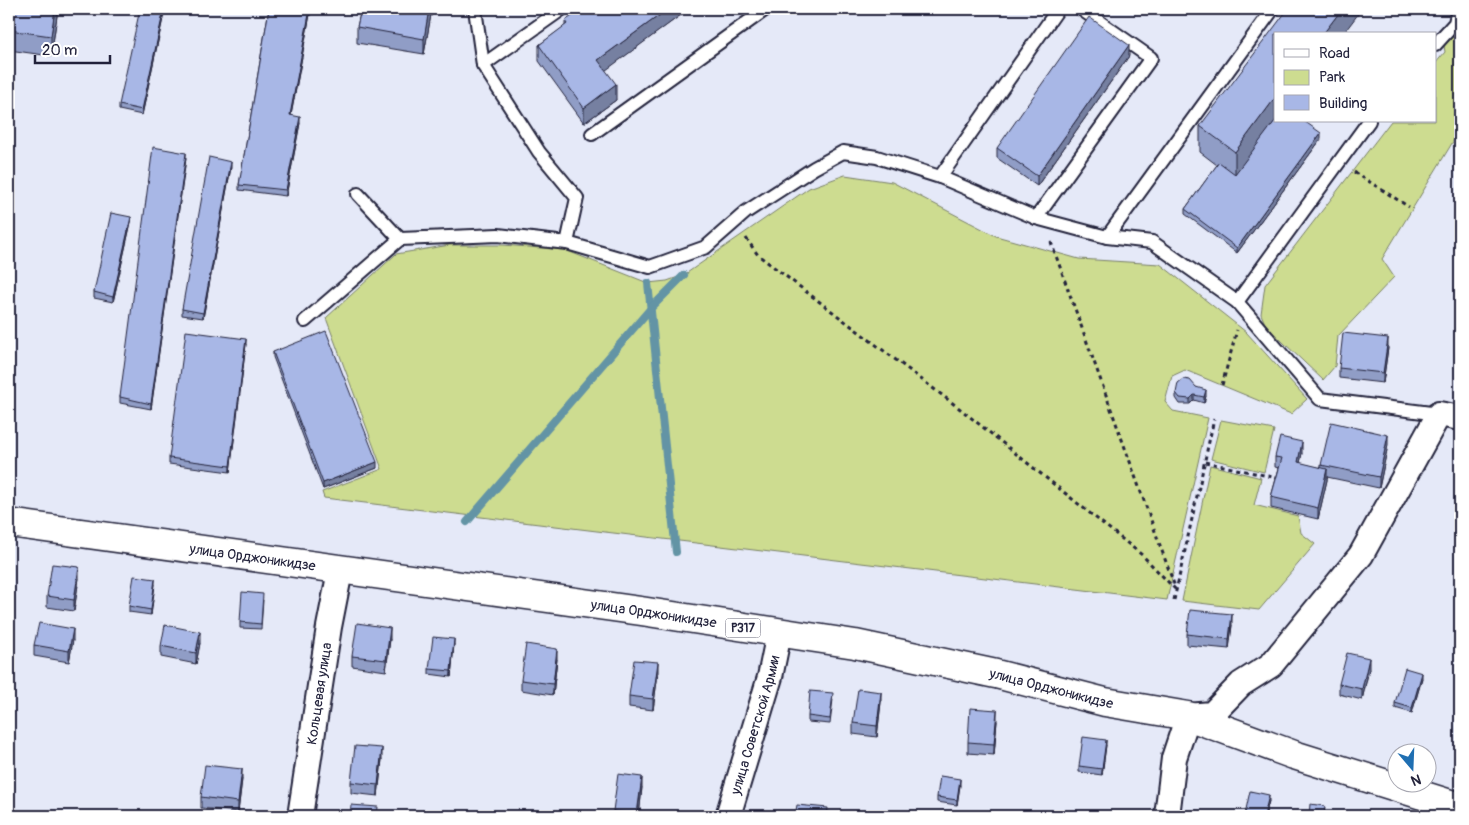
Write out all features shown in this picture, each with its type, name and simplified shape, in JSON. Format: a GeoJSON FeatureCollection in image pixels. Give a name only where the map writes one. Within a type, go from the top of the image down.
{"type":"FeatureCollection","features":[{"type":"Feature","properties":{"kind":"main road","name":"улица Орджоникидзе"},"geometry":{"type":"LineString","coordinates":[[9,523],[340,571],[641,611],[856,644],[908,654],[1105,702],[1188,716],[1294,755],[1460,807]]}},
{"type":"Feature","properties":{"kind":"street"},"geometry":{"type":"LineString","coordinates":[[1167,816],[1174,758],[1188,716],[1212,714],[1241,684],[1271,665],[1361,555],[1450,416]]}},
{"type":"Feature","properties":{"kind":"street","name":"Кольцевая улица"},"geometry":{"type":"LineString","coordinates":[[300,816],[328,627],[340,571]]}},
{"type":"Feature","properties":{"kind":"street","name":"улица Советской Армии"},"geometry":{"type":"LineString","coordinates":[[728,816],[770,677],[779,633]]}},
{"type":"Feature","properties":{"kind":"lane"},"geometry":{"type":"LineString","coordinates":[[475,9],[483,65],[538,152],[577,198],[567,243]]}},
{"type":"Feature","properties":{"kind":"lane"},"geometry":{"type":"LineString","coordinates":[[483,65],[562,9]]}},
{"type":"Feature","properties":{"kind":"lane"},"geometry":{"type":"LineString","coordinates":[[592,134],[766,9]]}},
{"type":"Feature","properties":{"kind":"lane"},"geometry":{"type":"LineString","coordinates":[[940,177],[1058,9]]}},
{"type":"Feature","properties":{"kind":"lane"},"geometry":{"type":"LineString","coordinates":[[1040,219],[1151,58],[1081,9]]}},
{"type":"Feature","properties":{"kind":"lane"},"geometry":{"type":"LineString","coordinates":[[1107,237],[1274,9]]}},
{"type":"Feature","properties":{"kind":"lane"},"geometry":{"type":"LineString","coordinates":[[1436,43],[1455,23],[1458,9]]}},
{"type":"Feature","properties":{"kind":"lane"},"geometry":{"type":"LineString","coordinates":[[1240,305],[1338,162],[1368,122]]}},
{"type":"Feature","properties":{"kind":"lane"},"geometry":{"type":"LineString","coordinates":[[305,321],[400,239],[498,235],[567,243],[650,267],[706,247],[734,222],[806,173],[843,152],[877,157],[940,177],[1040,219],[1107,237],[1152,242],[1240,305],[1320,399],[1450,416]]}},
{"type":"Feature","properties":{"kind":"lane"},"geometry":{"type":"LineString","coordinates":[[358,194],[400,239]]}},
{"type":"Feature","properties":{"kind":"path"},"geometry":{"type":"LineString","coordinates":[[1338,162],[1409,207]]}},
{"type":"Feature","properties":{"kind":"path"},"geometry":{"type":"LineString","coordinates":[[1040,219],[1176,590]]}},
{"type":"Feature","properties":{"kind":"path"},"geometry":{"type":"LineString","coordinates":[[734,222],[758,255],[959,408],[1142,556],[1176,590]]}},
{"type":"Feature","properties":{"kind":"path"},"geometry":{"type":"LineString","coordinates":[[1222,385],[1240,305]]}},
{"type":"Feature","properties":{"kind":"path"},"geometry":{"type":"LineString","coordinates":[[1174,600],[1214,418]]}},
{"type":"Feature","properties":{"kind":"path"},"geometry":{"type":"LineString","coordinates":[[1205,462],[1277,478]]}},
{"type":"Feature","properties":{"kind":"green space"},"geometry":{"type":"Polygon","coordinates":[[[1460,29],[1460,130],[1382,259],[1394,277],[1338,336],[1335,366],[1323,380],[1266,326],[1261,314],[1265,285],[1390,122],[1436,122],[1436,63],[1445,52],[1444,46],[1460,29]]]}},
{"type":"Feature","properties":{"kind":"green space"},"geometry":{"type":"Polygon","coordinates":[[[845,175],[892,182],[996,236],[1079,259],[1160,264],[1246,332],[1307,399],[1291,414],[1185,370],[1172,376],[1165,402],[1173,411],[1208,418],[1167,600],[324,498],[322,492],[382,469],[326,318],[396,254],[450,245],[503,245],[565,250],[648,283],[667,281],[684,275],[809,188],[845,175]]]}},
{"type":"Feature","properties":{"kind":"green space"},"geometry":{"type":"Polygon","coordinates":[[[1221,420],[1274,430],[1264,472],[1211,459],[1221,420]]]}},
{"type":"Feature","properties":{"kind":"green space"},"geometry":{"type":"Polygon","coordinates":[[[1210,465],[1261,478],[1254,505],[1298,516],[1301,533],[1315,544],[1259,610],[1182,601],[1210,465]]]}},
{"type":"Feature","properties":{"kind":"building"},"geometry":{"type":"Polygon","coordinates":[[[9,9],[55,9],[51,36],[9,30],[9,9]]]}},
{"type":"Feature","properties":{"kind":"building"},"geometry":{"type":"Polygon","coordinates":[[[140,9],[164,9],[142,110],[119,105],[140,9]]]}},
{"type":"Feature","properties":{"kind":"building"},"geometry":{"type":"Polygon","coordinates":[[[269,9],[310,9],[290,115],[300,117],[286,190],[239,185],[269,9]]]}},
{"type":"Feature","properties":{"kind":"building"},"geometry":{"type":"Polygon","coordinates":[[[361,9],[429,9],[424,39],[357,27],[361,9]]]}},
{"type":"Feature","properties":{"kind":"building"},"geometry":{"type":"Polygon","coordinates":[[[582,9],[668,9],[598,60],[616,84],[584,108],[539,45],[567,24],[565,21],[582,9]]]}},
{"type":"Feature","properties":{"kind":"building"},"geometry":{"type":"Polygon","coordinates":[[[1288,9],[1342,9],[1325,32],[1274,32],[1274,99],[1235,152],[1200,126],[1288,9]]]}},
{"type":"Feature","properties":{"kind":"building"},"geometry":{"type":"Polygon","coordinates":[[[1089,17],[1129,45],[1037,176],[997,148],[1089,17]]]}},
{"type":"Feature","properties":{"kind":"building"},"geometry":{"type":"Polygon","coordinates":[[[1274,122],[1305,122],[1321,133],[1237,248],[1185,209],[1219,162],[1235,174],[1274,122]]]}},
{"type":"Feature","properties":{"kind":"building"},"geometry":{"type":"Polygon","coordinates":[[[153,147],[186,153],[151,404],[120,397],[153,147]]]}},
{"type":"Feature","properties":{"kind":"building"},"geometry":{"type":"Polygon","coordinates":[[[209,157],[231,162],[203,313],[182,309],[209,157]]]}},
{"type":"Feature","properties":{"kind":"building"},"geometry":{"type":"Polygon","coordinates":[[[111,213],[131,217],[113,297],[94,292],[111,213]]]}},
{"type":"Feature","properties":{"kind":"building"},"geometry":{"type":"Polygon","coordinates":[[[186,331],[246,339],[230,466],[169,458],[186,331]]]}},
{"type":"Feature","properties":{"kind":"building"},"geometry":{"type":"Polygon","coordinates":[[[326,331],[377,462],[323,483],[273,352],[326,331]]]}},
{"type":"Feature","properties":{"kind":"building"},"geometry":{"type":"Polygon","coordinates":[[[1343,333],[1388,338],[1383,373],[1339,368],[1343,333]]]}},
{"type":"Feature","properties":{"kind":"building"},"geometry":{"type":"Polygon","coordinates":[[[1183,379],[1190,380],[1196,387],[1206,390],[1204,397],[1194,395],[1190,399],[1180,398],[1176,393],[1178,383],[1183,379]]]}},
{"type":"Feature","properties":{"kind":"building"},"geometry":{"type":"Polygon","coordinates":[[[1331,422],[1388,435],[1379,477],[1321,465],[1331,422]]]}},
{"type":"Feature","properties":{"kind":"building"},"geometry":{"type":"Polygon","coordinates":[[[1280,437],[1302,442],[1298,462],[1327,469],[1318,508],[1271,497],[1282,458],[1275,457],[1280,437]]]}},
{"type":"Feature","properties":{"kind":"building"},"geometry":{"type":"Polygon","coordinates":[[[52,564],[79,567],[74,600],[47,596],[52,564]]]}},
{"type":"Feature","properties":{"kind":"building"},"geometry":{"type":"Polygon","coordinates":[[[134,576],[155,579],[151,610],[129,606],[134,576]]]}},
{"type":"Feature","properties":{"kind":"building"},"geometry":{"type":"Polygon","coordinates":[[[242,592],[263,594],[261,624],[240,622],[242,592]]]}},
{"type":"Feature","properties":{"kind":"building"},"geometry":{"type":"Polygon","coordinates":[[[1190,610],[1232,614],[1229,639],[1187,634],[1190,610]]]}},
{"type":"Feature","properties":{"kind":"building"},"geometry":{"type":"Polygon","coordinates":[[[39,623],[73,629],[69,651],[34,645],[39,623]]]}},
{"type":"Feature","properties":{"kind":"building"},"geometry":{"type":"Polygon","coordinates":[[[357,623],[390,628],[386,660],[352,656],[357,623]]]}},
{"type":"Feature","properties":{"kind":"building"},"geometry":{"type":"Polygon","coordinates":[[[165,625],[200,632],[196,653],[161,646],[165,625]]]}},
{"type":"Feature","properties":{"kind":"building"},"geometry":{"type":"Polygon","coordinates":[[[433,637],[454,639],[451,671],[429,669],[433,637]]]}},
{"type":"Feature","properties":{"kind":"building"},"geometry":{"type":"Polygon","coordinates":[[[526,644],[557,649],[553,684],[521,680],[526,644]]]}},
{"type":"Feature","properties":{"kind":"building"},"geometry":{"type":"Polygon","coordinates":[[[1347,653],[1369,658],[1362,689],[1339,684],[1347,653]]]}},
{"type":"Feature","properties":{"kind":"building"},"geometry":{"type":"Polygon","coordinates":[[[634,660],[658,662],[653,699],[629,696],[634,660]]]}},
{"type":"Feature","properties":{"kind":"building"},"geometry":{"type":"Polygon","coordinates":[[[1405,668],[1422,673],[1412,708],[1395,703],[1405,668]]]}},
{"type":"Feature","properties":{"kind":"building"},"geometry":{"type":"Polygon","coordinates":[[[858,689],[881,692],[877,726],[853,723],[858,689]]]}},
{"type":"Feature","properties":{"kind":"building"},"geometry":{"type":"Polygon","coordinates":[[[810,691],[833,693],[830,719],[808,716],[810,691]]]}},
{"type":"Feature","properties":{"kind":"building"},"geometry":{"type":"Polygon","coordinates":[[[970,708],[997,710],[994,744],[968,742],[970,708]]]}},
{"type":"Feature","properties":{"kind":"building"},"geometry":{"type":"Polygon","coordinates":[[[1083,737],[1106,740],[1102,769],[1079,766],[1083,737]]]}},
{"type":"Feature","properties":{"kind":"building"},"geometry":{"type":"Polygon","coordinates":[[[355,746],[382,748],[378,785],[351,782],[355,746]]]}},
{"type":"Feature","properties":{"kind":"building"},"geometry":{"type":"Polygon","coordinates":[[[205,765],[242,769],[238,802],[201,797],[205,765]]]}},
{"type":"Feature","properties":{"kind":"building"},"geometry":{"type":"Polygon","coordinates":[[[618,774],[642,777],[637,814],[613,811],[618,774]]]}},
{"type":"Feature","properties":{"kind":"building"},"geometry":{"type":"Polygon","coordinates":[[[940,776],[960,779],[957,800],[937,797],[940,776]]]}},
{"type":"Feature","properties":{"kind":"building"},"geometry":{"type":"Polygon","coordinates":[[[1250,791],[1269,795],[1264,816],[1245,814],[1250,791]]]}},
{"type":"Feature","properties":{"kind":"building"},"geometry":{"type":"Polygon","coordinates":[[[1310,804],[1325,806],[1324,816],[1309,816],[1310,804]]]}},
{"type":"Feature","properties":{"kind":"building"},"geometry":{"type":"Polygon","coordinates":[[[351,805],[378,807],[377,816],[350,816],[351,805]]]}},
{"type":"Feature","properties":{"kind":"building"},"geometry":{"type":"Polygon","coordinates":[[[797,805],[828,808],[827,816],[795,816],[797,805]]]}},
{"type":"Feature","properties":{"kind":"waterway"},"geometry":{"type":"LineString","coordinates":[[467,522],[651,308],[684,275]]}},
{"type":"Feature","properties":{"kind":"waterway"},"geometry":{"type":"LineString","coordinates":[[648,283],[676,552]]}}]}
